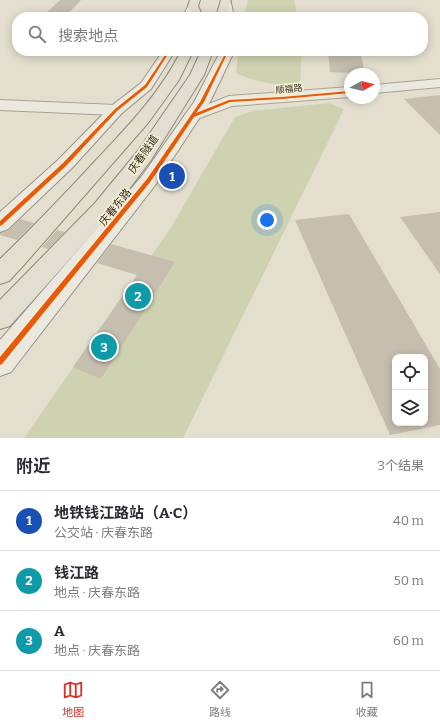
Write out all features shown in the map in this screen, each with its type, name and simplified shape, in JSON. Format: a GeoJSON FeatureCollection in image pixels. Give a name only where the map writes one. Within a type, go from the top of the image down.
{"type":"FeatureCollection","features":[{"type":"Feature","properties":{"kind":"main road"},"geometry":{"type":"LineString","coordinates":[[223,12],[226,2]]}},
{"type":"Feature","properties":{"kind":"main road"},"geometry":{"type":"LineString","coordinates":[[226,2],[228,12]]}},
{"type":"Feature","properties":{"kind":"main road"},"geometry":{"type":"LineString","coordinates":[[0,224],[65,164],[116,110],[146,86],[166,56]]}},
{"type":"Feature","properties":{"kind":"main road","name":"庆春隧道"},"geometry":{"type":"LineString","coordinates":[[0,274],[47,227],[151,110],[182,63],[185,56]]}},
{"type":"Feature","properties":{"kind":"main road","name":"庆春隧道"},"geometry":{"type":"LineString","coordinates":[[0,318],[103,208],[144,156],[197,75],[205,56]]}},
{"type":"Feature","properties":{"kind":"main road","name":"庆春东路"},"geometry":{"type":"LineString","coordinates":[[0,362],[149,180],[192,116],[225,56]]}},
{"type":"Feature","properties":{"kind":"main road"},"geometry":{"type":"LineString","coordinates":[[212,81],[229,101]]}},
{"type":"Feature","properties":{"kind":"main road"},"geometry":{"type":"LineString","coordinates":[[380,88],[440,83]]}},
{"type":"Feature","properties":{"kind":"main road","name":"顺福路"},"geometry":{"type":"LineString","coordinates":[[192,116],[229,101],[344,93]]}},
{"type":"Feature","properties":{"kind":"main road"},"geometry":{"type":"LineString","coordinates":[[0,105],[116,110]]}},
{"type":"Feature","properties":{"kind":"green space"},"geometry":{"type":"Polygon","coordinates":[[[248,0],[294,0],[297,12],[245,12],[248,0]]]}},
{"type":"Feature","properties":{"kind":"green space"},"geometry":{"type":"Polygon","coordinates":[[[238,56],[302,56],[300,83],[267,83],[236,73],[238,56]]]}},
{"type":"Feature","properties":{"kind":"green space"},"geometry":{"type":"Polygon","coordinates":[[[329,103],[344,109],[183,438],[24,438],[170,229],[235,117],[252,111],[329,103]]]}},
{"type":"Feature","properties":{"kind":"building"},"geometry":{"type":"Polygon","coordinates":[[[60,0],[81,0],[70,12],[47,12],[60,0]]]}},
{"type":"Feature","properties":{"kind":"building"},"geometry":{"type":"Polygon","coordinates":[[[328,56],[361,56],[364,68],[344,68],[344,73],[330,72],[328,56]]]}},
{"type":"Feature","properties":{"kind":"building"},"geometry":{"type":"Polygon","coordinates":[[[440,95],[440,135],[404,99],[440,95]]]}},
{"type":"Feature","properties":{"kind":"building"},"geometry":{"type":"Polygon","coordinates":[[[440,212],[440,274],[400,217],[440,212]]]}},
{"type":"Feature","properties":{"kind":"building"},"geometry":{"type":"Polygon","coordinates":[[[349,214],[440,369],[440,425],[390,435],[295,220],[349,214]]]}},
{"type":"Feature","properties":{"kind":"building"},"geometry":{"type":"Polygon","coordinates":[[[20,219],[34,223],[17,240],[0,235],[0,233],[9,230],[20,219]]]}},
{"type":"Feature","properties":{"kind":"building"},"geometry":{"type":"Polygon","coordinates":[[[57,230],[65,232],[48,249],[42,247],[57,230]]]}},
{"type":"Feature","properties":{"kind":"building"},"geometry":{"type":"Polygon","coordinates":[[[111,244],[175,262],[101,379],[73,367],[137,275],[97,263],[111,244]]]}},
{"type":"Feature","properties":{"kind":"cycle path"},"geometry":{"type":"LineString","coordinates":[[0,224],[65,164],[116,110],[146,86],[166,56]]}},
{"type":"Feature","properties":{"kind":"cycle path"},"geometry":{"type":"LineString","coordinates":[[0,362],[149,180],[202,102],[225,56]]}},
{"type":"Feature","properties":{"kind":"cycle path"},"geometry":{"type":"LineString","coordinates":[[192,116],[229,101],[344,93]]}},
{"type":"Feature","properties":{"kind":"place","name":"地铁钱江路站（A·C）"},"geometry":{"type":"Point","coordinates":[172,176]}},
{"type":"Feature","properties":{"kind":"place","name":"钱江路"},"geometry":{"type":"Point","coordinates":[138,296]}},
{"type":"Feature","properties":{"kind":"place","name":"A"},"geometry":{"type":"Point","coordinates":[104,347]}}]}
